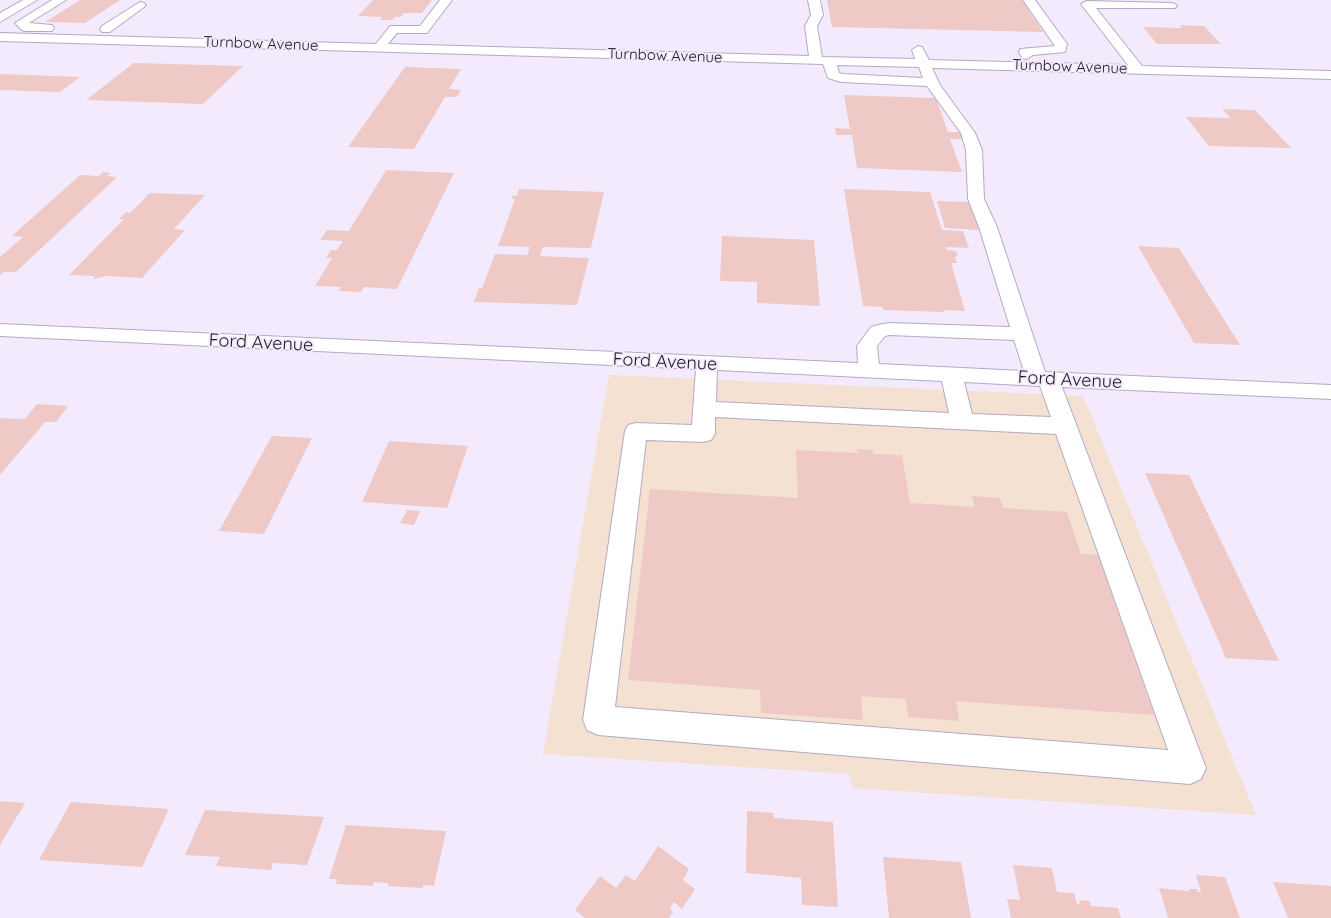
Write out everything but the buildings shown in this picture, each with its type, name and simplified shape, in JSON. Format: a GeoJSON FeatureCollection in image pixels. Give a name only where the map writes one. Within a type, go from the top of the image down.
{"type":"FeatureCollection","features":[{"type":"Feature","properties":{"kind":"street"},"geometry":{"type":"LineString","coordinates":[[0,18],[31,0]]}},
{"type":"Feature","properties":{"kind":"street"},"geometry":{"type":"LineString","coordinates":[[60,0],[21,23],[22,26],[106,29]]}},
{"type":"Feature","properties":{"kind":"street"},"geometry":{"type":"LineString","coordinates":[[379,48],[394,29],[423,30],[446,0]]}},
{"type":"Feature","properties":{"kind":"street"},"geometry":{"type":"LineString","coordinates":[[814,0],[817,15],[812,26],[823,60],[833,75],[841,78],[932,82]]}},
{"type":"Feature","properties":{"kind":"street"},"geometry":{"type":"LineString","coordinates":[[1029,0],[1061,44],[1061,49],[1021,52],[1034,66]]}},
{"type":"Feature","properties":{"kind":"street"},"geometry":{"type":"LineString","coordinates":[[1138,69],[1087,4],[1171,6]]}},
{"type":"Feature","properties":{"kind":"street"},"geometry":{"type":"LineString","coordinates":[[91,40],[140,5]]}},
{"type":"Feature","properties":{"kind":"street"},"geometry":{"type":"LineString","coordinates":[[59,39],[75,28]]}},
{"type":"Feature","properties":{"kind":"street","name":"Turnbow Avenue"},"geometry":{"type":"LineString","coordinates":[[0,37],[823,60],[919,52],[1034,66],[1331,74]]}},
{"type":"Feature","properties":{"kind":"street"},"geometry":{"type":"LineString","coordinates":[[136,56],[155,42]]}},
{"type":"Feature","properties":{"kind":"street"},"geometry":{"type":"LineString","coordinates":[[236,59],[253,44]]}},
{"type":"Feature","properties":{"kind":"street"},"geometry":{"type":"LineString","coordinates":[[708,364],[703,434],[636,431],[598,720],[1190,768],[1065,426],[1023,334],[988,227],[976,199],[974,150],[968,133],[964,126],[954,118],[932,82],[919,52]]}},
{"type":"Feature","properties":{"kind":"street"},"geometry":{"type":"LineString","coordinates":[[1202,60],[1214,71]]}},
{"type":"Feature","properties":{"kind":"street"},"geometry":{"type":"LineString","coordinates":[[869,371],[867,346],[878,331],[889,328],[1023,334]]}},
{"type":"Feature","properties":{"kind":"street","name":"Ford Avenue"},"geometry":{"type":"LineString","coordinates":[[0,330],[1331,392]]}},
{"type":"Feature","properties":{"kind":"street"},"geometry":{"type":"LineString","coordinates":[[951,375],[962,421]]}},
{"type":"Feature","properties":{"kind":"street"},"geometry":{"type":"LineString","coordinates":[[704,409],[1065,426]]}},
{"type":"Feature","properties":{"kind":"shaded area"},"geometry":{"type":"Polygon","coordinates":[[[609,375],[1083,396],[1256,815],[852,788],[850,774],[543,754],[609,375]]]}}]}
